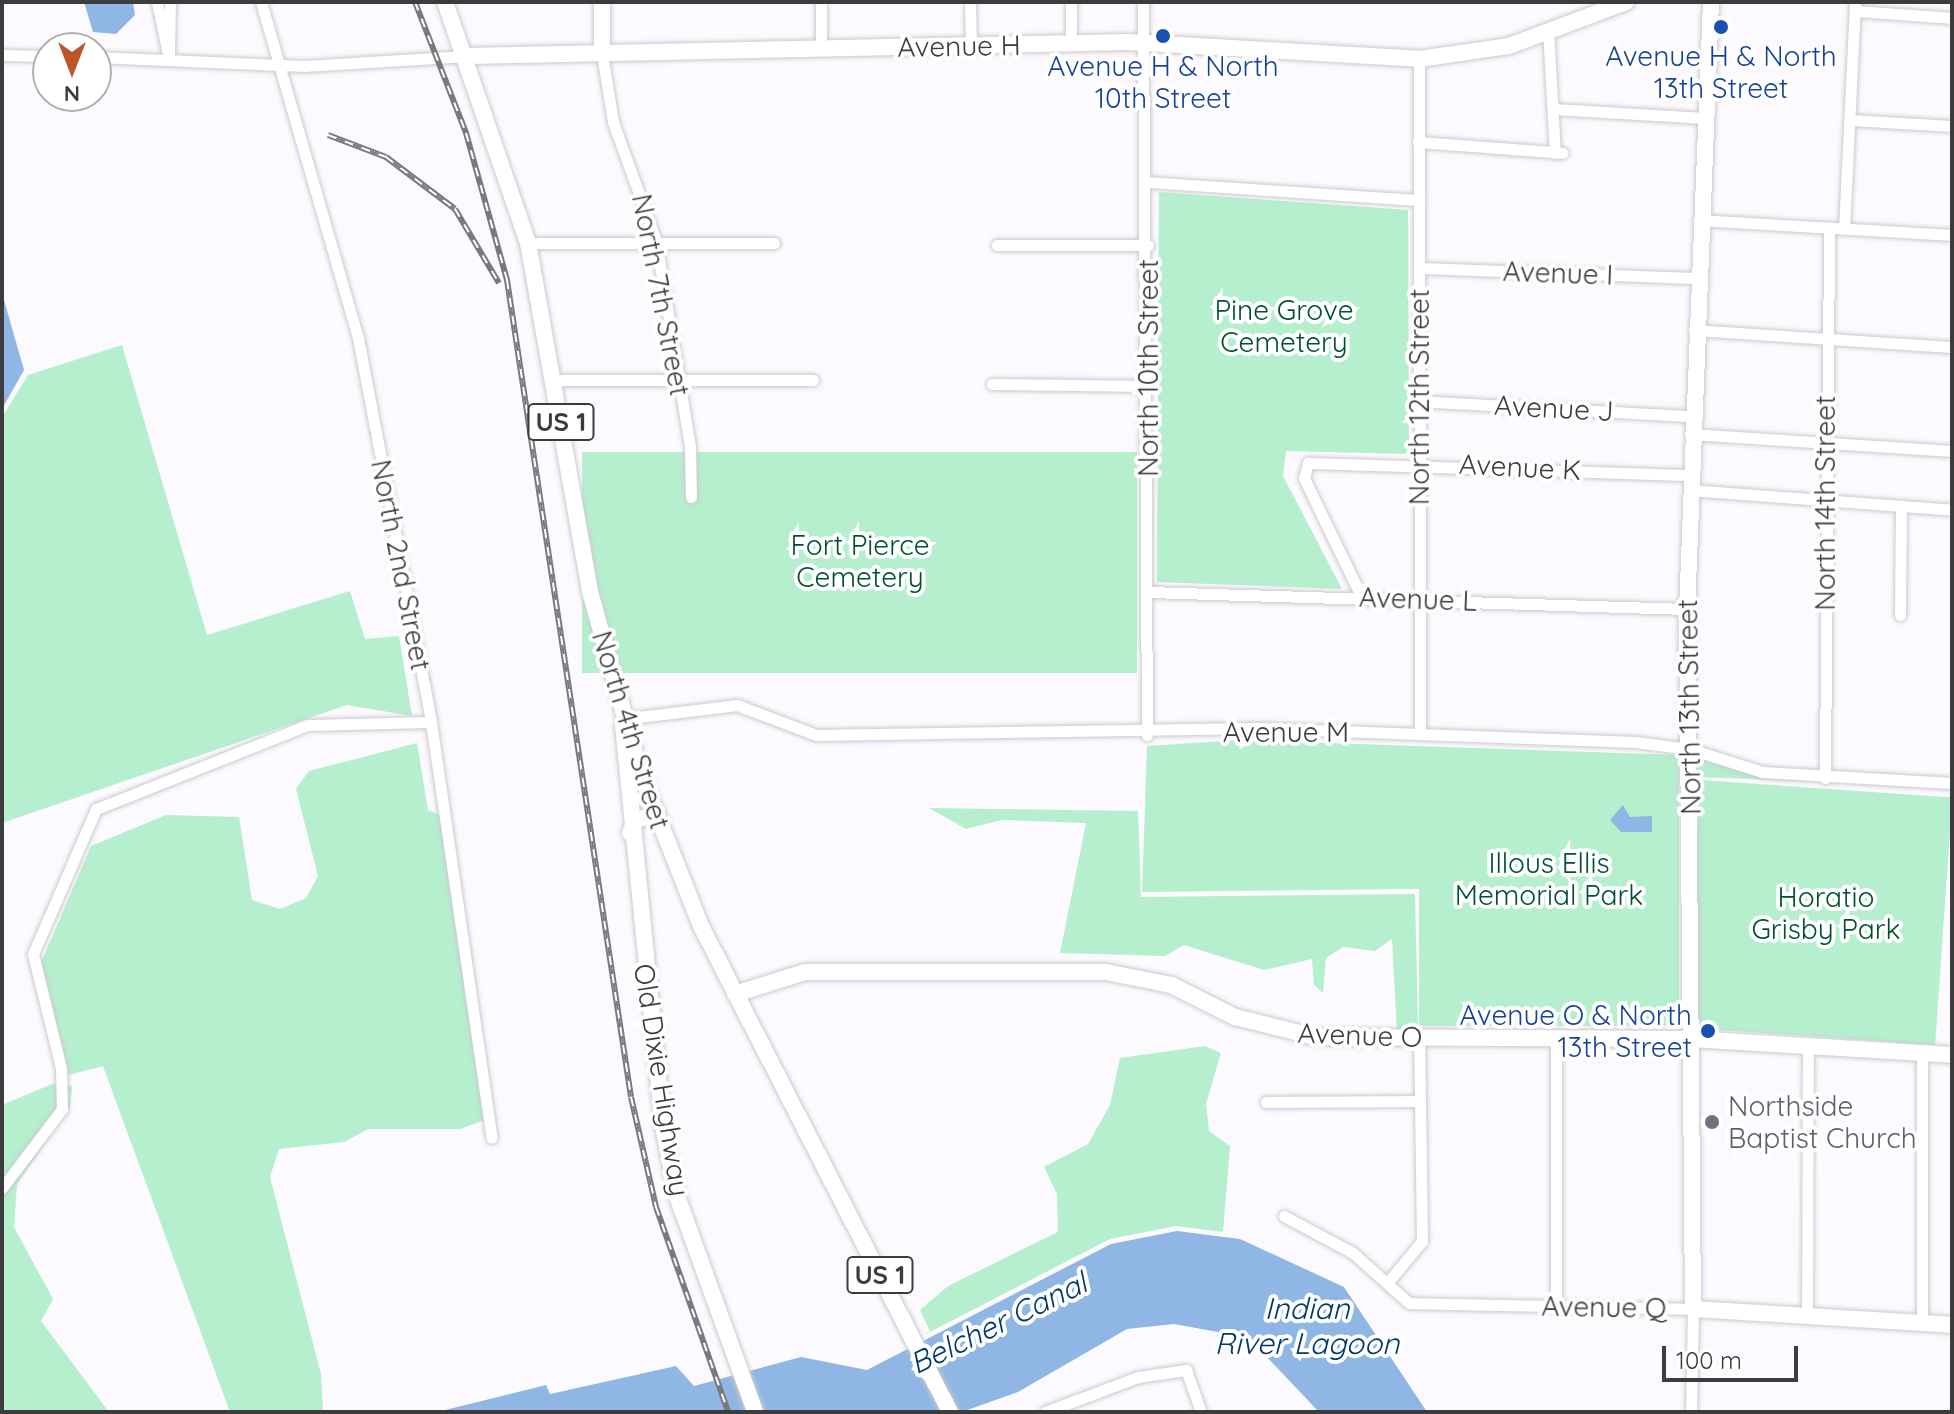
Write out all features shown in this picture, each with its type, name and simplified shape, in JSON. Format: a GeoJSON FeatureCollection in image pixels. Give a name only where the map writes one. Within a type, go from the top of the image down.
{"type":"FeatureCollection","features":[{"type":"Feature","properties":{"kind":"street"},"geometry":{"type":"LineString","coordinates":[[157,2],[169,56]]}},
{"type":"Feature","properties":{"kind":"street"},"geometry":{"type":"LineString","coordinates":[[169,56],[170,2]]}},
{"type":"Feature","properties":{"kind":"street","name":"North 2nd Street"},"geometry":{"type":"LineString","coordinates":[[261,2],[282,66],[358,338],[431,722],[492,1138]]}},
{"type":"Feature","properties":{"kind":"street","name":"North 4th Street"},"geometry":{"type":"LineString","coordinates":[[445,2],[467,56],[528,243],[555,380],[581,550],[622,719],[656,815],[735,994],[950,1412]]}},
{"type":"Feature","properties":{"kind":"street","name":"North 7th Street"},"geometry":{"type":"LineString","coordinates":[[602,2],[602,54],[613,122],[656,241],[691,497]]}},
{"type":"Feature","properties":{"kind":"street"},"geometry":{"type":"LineString","coordinates":[[821,2],[821,48]]}},
{"type":"Feature","properties":{"kind":"street"},"geometry":{"type":"LineString","coordinates":[[970,2],[971,45]]}},
{"type":"Feature","properties":{"kind":"street"},"geometry":{"type":"LineString","coordinates":[[1071,2],[1071,43]]}},
{"type":"Feature","properties":{"kind":"street","name":"North 10th Street"},"geometry":{"type":"LineString","coordinates":[[1143,2],[1148,245],[1147,735]]}},
{"type":"Feature","properties":{"kind":"street","name":"Avenue H"},"geometry":{"type":"LineString","coordinates":[[112,57],[169,56],[282,66],[467,56],[1145,43],[1419,59],[1473,56],[1626,2]]}},
{"type":"Feature","properties":{"kind":"street","name":"North 13th Street"},"geometry":{"type":"LineString","coordinates":[[1691,1412],[1692,1039],[1687,609],[1690,416],[1711,2]]}},
{"type":"Feature","properties":{"kind":"street"},"geometry":{"type":"LineString","coordinates":[[1844,229],[1855,6],[1952,18]]}},
{"type":"Feature","properties":{"kind":"street"},"geometry":{"type":"LineString","coordinates":[[1418,142],[1559,153],[1548,29]]}},
{"type":"Feature","properties":{"kind":"street"},"geometry":{"type":"LineString","coordinates":[[2,55],[32,56]]}},
{"type":"Feature","properties":{"kind":"street","name":"North 12th Street"},"geometry":{"type":"LineString","coordinates":[[1419,59],[1420,734]]}},
{"type":"Feature","properties":{"kind":"street"},"geometry":{"type":"LineString","coordinates":[[1554,109],[1705,118]]}},
{"type":"Feature","properties":{"kind":"street"},"geometry":{"type":"LineString","coordinates":[[1851,120],[1952,126]]}},
{"type":"Feature","properties":{"kind":"street"},"geometry":{"type":"LineString","coordinates":[[1147,182],[1419,200]]}},
{"type":"Feature","properties":{"kind":"street"},"geometry":{"type":"LineString","coordinates":[[1699,220],[1952,235]]}},
{"type":"Feature","properties":{"kind":"street","name":"North 14th Street"},"geometry":{"type":"LineString","coordinates":[[1825,778],[1828,501],[1824,342],[1829,228]]}},
{"type":"Feature","properties":{"kind":"street"},"geometry":{"type":"LineString","coordinates":[[528,243],[774,243]]}},
{"type":"Feature","properties":{"kind":"street"},"geometry":{"type":"LineString","coordinates":[[997,245],[1148,245]]}},
{"type":"Feature","properties":{"kind":"street","name":"Avenue I"},"geometry":{"type":"LineString","coordinates":[[1419,268],[1696,278]]}},
{"type":"Feature","properties":{"kind":"street"},"geometry":{"type":"LineString","coordinates":[[1694,330],[1824,342],[1952,347]]}},
{"type":"Feature","properties":{"kind":"street"},"geometry":{"type":"LineString","coordinates":[[555,380],[813,380]]}},
{"type":"Feature","properties":{"kind":"street"},"geometry":{"type":"LineString","coordinates":[[992,384],[1147,386]]}},
{"type":"Feature","properties":{"kind":"street","name":"Avenue J"},"geometry":{"type":"LineString","coordinates":[[1418,401],[1690,416]]}},
{"type":"Feature","properties":{"kind":"street"},"geometry":{"type":"LineString","coordinates":[[1690,434],[1952,451]]}},
{"type":"Feature","properties":{"kind":"street","name":"Avenue K"},"geometry":{"type":"LineString","coordinates":[[1361,596],[1305,467],[1315,461],[1418,463],[1689,482],[1828,501],[1952,510]]}},
{"type":"Feature","properties":{"kind":"street"},"geometry":{"type":"LineString","coordinates":[[1900,615],[1901,507]]}},
{"type":"Feature","properties":{"kind":"street","name":"Avenue L"},"geometry":{"type":"LineString","coordinates":[[1149,592],[1361,596],[1687,609]]}},
{"type":"Feature","properties":{"kind":"street","name":"Avenue M"},"geometry":{"type":"LineString","coordinates":[[622,719],[737,705],[816,735],[1147,735],[1251,728],[1420,734],[1690,749],[1762,772],[1952,783]]}},
{"type":"Feature","properties":{"kind":"street","name":"Old Dixie Highway"},"geometry":{"type":"LineString","coordinates":[[622,719],[653,1060],[677,1196],[755,1412]]}},
{"type":"Feature","properties":{"kind":"street"},"geometry":{"type":"LineString","coordinates":[[2,1188],[62,1109],[61,1068],[33,954],[96,809],[307,725],[431,722]]}},
{"type":"Feature","properties":{"kind":"street"},"geometry":{"type":"LineString","coordinates":[[630,833],[635,820],[656,815]]}},
{"type":"Feature","properties":{"kind":"street","name":"Avenue O"},"geometry":{"type":"LineString","coordinates":[[735,994],[805,972],[1106,972],[1171,985],[1278,1031],[1419,1038],[1692,1039],[1952,1055]]}},
{"type":"Feature","properties":{"kind":"street"},"geometry":{"type":"LineString","coordinates":[[1556,1037],[1556,1306]]}},
{"type":"Feature","properties":{"kind":"street"},"geometry":{"type":"LineString","coordinates":[[1388,1282],[1422,1241],[1419,1038]]}},
{"type":"Feature","properties":{"kind":"street"},"geometry":{"type":"LineString","coordinates":[[1807,1315],[1808,1045]]}},
{"type":"Feature","properties":{"kind":"street"},"geometry":{"type":"LineString","coordinates":[[1922,1053],[1922,1323]]}},
{"type":"Feature","properties":{"kind":"street"},"geometry":{"type":"LineString","coordinates":[[1266,1102],[1420,1101]]}},
{"type":"Feature","properties":{"kind":"street","name":"Avenue Q"},"geometry":{"type":"LineString","coordinates":[[1284,1216],[1417,1304],[1693,1309],[1952,1325]]}},
{"type":"Feature","properties":{"kind":"street"},"geometry":{"type":"LineString","coordinates":[[1045,1412],[1138,1377],[1186,1370],[1201,1412]]}},
{"type":"Feature","properties":{"kind":"green space","name":"Pine Grove Cemetery"},"geometry":{"type":"Polygon","coordinates":[[[1159,192],[1408,210],[1409,454],[1286,451],[1283,476],[1342,589],[1157,582],[1159,192]]]}},
{"type":"Feature","properties":{"kind":"green space"},"geometry":{"type":"Polygon","coordinates":[[[122,345],[207,635],[350,591],[365,639],[399,636],[412,716],[347,705],[2,823],[2,417],[28,375],[122,345]]]}},
{"type":"Feature","properties":{"kind":"green space","name":"Fort Pierce Cemetery"},"geometry":{"type":"Polygon","coordinates":[[[582,452],[1137,452],[1137,673],[582,673],[582,452]]]}},
{"type":"Feature","properties":{"kind":"green space","name":"Illous Ellis Memorial Park"},"geometry":{"type":"Polygon","coordinates":[[[1238,740],[1679,755],[1679,1026],[1419,1026],[1419,889],[1142,892],[1147,746],[1238,740]]]}},
{"type":"Feature","properties":{"kind":"green space"},"geometry":{"type":"Polygon","coordinates":[[[417,743],[428,810],[440,815],[484,1120],[461,1129],[368,1129],[344,1142],[279,1149],[270,1177],[321,1374],[323,1412],[230,1412],[103,1066],[68,1075],[40,965],[91,846],[166,815],[239,817],[252,900],[280,909],[306,898],[318,876],[296,789],[309,771],[417,743]]]}},
{"type":"Feature","properties":{"kind":"green space"},"geometry":{"type":"Polygon","coordinates":[[[1695,756],[1761,777],[1821,782],[1697,777],[1697,1033],[1695,756]]]}},
{"type":"Feature","properties":{"kind":"green space","name":"Horatio Grisby Park"},"geometry":{"type":"Polygon","coordinates":[[[1701,780],[1952,798],[1935,1045],[1684,1027],[1701,780]]]}},
{"type":"Feature","properties":{"kind":"green space"},"geometry":{"type":"Polygon","coordinates":[[[929,808],[1138,811],[1141,897],[1415,894],[1418,1031],[1688,1033],[1397,1033],[1392,939],[1375,951],[1343,947],[1326,958],[1323,993],[1314,985],[1312,959],[1264,970],[1184,945],[1165,956],[1060,953],[1086,823],[1002,820],[966,829],[929,808]]]}},
{"type":"Feature","properties":{"kind":"green space"},"geometry":{"type":"Polygon","coordinates":[[[1205,1046],[1221,1053],[1206,1104],[1209,1131],[1230,1146],[1223,1232],[1176,1226],[1110,1239],[925,1334],[930,1331],[920,1310],[948,1286],[1058,1232],[1057,1194],[1044,1167],[1088,1144],[1110,1105],[1120,1058],[1205,1046]]]}},
{"type":"Feature","properties":{"kind":"green space"},"geometry":{"type":"Polygon","coordinates":[[[52,1084],[72,1086],[70,1107],[17,1184],[14,1227],[53,1299],[41,1321],[109,1412],[2,1412],[2,1105],[52,1084]]]}},
{"type":"Feature","properties":{"kind":"water"},"geometry":{"type":"Polygon","coordinates":[[[84,2],[133,2],[135,15],[116,34],[93,32],[84,2]]]}},
{"type":"Feature","properties":{"kind":"water"},"geometry":{"type":"Polygon","coordinates":[[[2,293],[24,370],[2,409],[2,293]]]}},
{"type":"Feature","properties":{"kind":"water"},"geometry":{"type":"Polygon","coordinates":[[[1623,805],[1630,817],[1652,816],[1652,832],[1621,832],[1610,820],[1623,805]]]}},
{"type":"Feature","properties":{"kind":"water","name":"Indian River Lagoon"},"geometry":{"type":"Polygon","coordinates":[[[1177,1231],[1240,1239],[1344,1287],[1427,1412],[1319,1412],[1264,1354],[1218,1332],[1174,1324],[1127,1329],[1018,1392],[962,1412],[437,1412],[546,1385],[550,1394],[676,1366],[694,1386],[801,1357],[867,1370],[1111,1244],[1177,1231]]]}},
{"type":"Feature","properties":{"kind":"railway"},"geometry":{"type":"LineString","coordinates":[[415,2],[466,133],[507,280],[631,1097],[656,1207],[728,1412]]}},
{"type":"Feature","properties":{"kind":"railway"},"geometry":{"type":"LineString","coordinates":[[328,135],[386,157],[455,209],[499,283]]}},
{"type":"Feature","properties":{"kind":"place","name":"Avenue H & North 13th Street"},"geometry":{"type":"Point","coordinates":[1721,27]}},
{"type":"Feature","properties":{"kind":"place","name":"Avenue H & North 10th Street"},"geometry":{"type":"Point","coordinates":[1163,36]}},
{"type":"Feature","properties":{"kind":"place","name":"Avenue O & North 13th Street"},"geometry":{"type":"Point","coordinates":[1708,1031]}},
{"type":"Feature","properties":{"kind":"place","name":"Northside Baptist Church"},"geometry":{"type":"Point","coordinates":[1712,1122]}},
{"type":"Feature","properties":{"kind":"water label","name":"Belcher Canal"},"geometry":{"type":"Point","coordinates":[998,1323]}}]}
